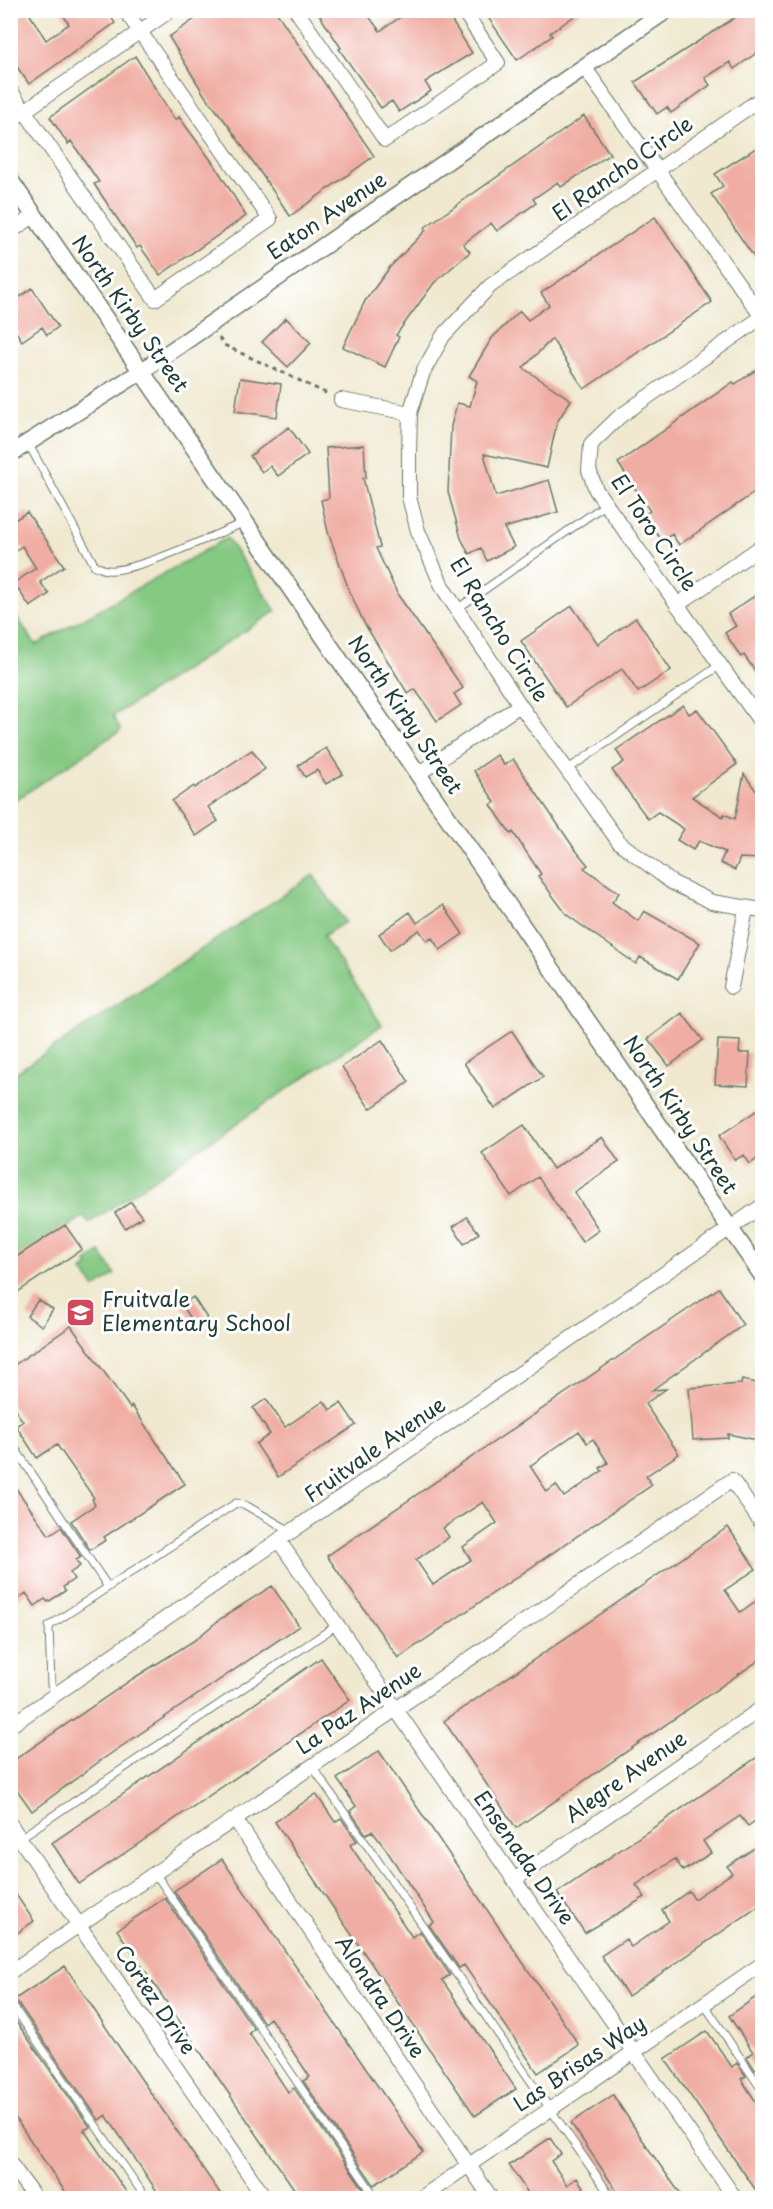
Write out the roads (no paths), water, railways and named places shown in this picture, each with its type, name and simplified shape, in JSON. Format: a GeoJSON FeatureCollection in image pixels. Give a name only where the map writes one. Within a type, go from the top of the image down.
{"type":"FeatureCollection","features":[{"type":"Feature","properties":{"kind":"street"},"geometry":{"type":"LineString","coordinates":[[10,90],[155,299],[270,219],[125,10]]}},
{"type":"Feature","properties":{"kind":"street"},"geometry":{"type":"LineString","coordinates":[[10,122],[171,10]]}},
{"type":"Feature","properties":{"kind":"street"},"geometry":{"type":"LineString","coordinates":[[296,10],[385,140],[498,63],[463,10]]}},
{"type":"Feature","properties":{"kind":"street","name":"Eaton Avenue"},"geometry":{"type":"LineString","coordinates":[[10,454],[141,371],[667,10]]}},
{"type":"Feature","properties":{"kind":"street"},"geometry":{"type":"LineString","coordinates":[[584,67],[762,317]]}},
{"type":"Feature","properties":{"kind":"street","name":"El Rancho Circle"},"geometry":{"type":"LineString","coordinates":[[762,98],[490,286],[443,336],[423,372],[411,413],[409,497],[425,549],[443,588],[520,705],[619,842],[672,882],[712,902],[762,910]]}},
{"type":"Feature","properties":{"kind":"street","name":"North Kirby Street"},"geometry":{"type":"LineString","coordinates":[[10,180],[762,1275]]}},
{"type":"Feature","properties":{"kind":"street"},"geometry":{"type":"LineString","coordinates":[[10,232],[34,215]]}},
{"type":"Feature","properties":{"kind":"street","name":"El Toro Circle"},"geometry":{"type":"LineString","coordinates":[[762,317],[619,417],[591,444],[589,470],[596,489],[606,504],[762,724]]}},
{"type":"Feature","properties":{"kind":"street"},"geometry":{"type":"LineString","coordinates":[[341,400],[411,413]]}},
{"type":"Feature","properties":{"kind":"street"},"geometry":{"type":"LineString","coordinates":[[677,605],[762,546]]}},
{"type":"Feature","properties":{"kind":"street"},"geometry":{"type":"LineString","coordinates":[[418,774],[520,705]]}},
{"type":"Feature","properties":{"kind":"street"},"geometry":{"type":"LineString","coordinates":[[731,987],[746,909]]}},
{"type":"Feature","properties":{"kind":"street","name":"Fruitvale Avenue"},"geometry":{"type":"LineString","coordinates":[[10,1726],[762,1206]]}},
{"type":"Feature","properties":{"kind":"street","name":"La Paz Avenue"},"geometry":{"type":"LineString","coordinates":[[10,1972],[732,1480],[762,1524]]}},
{"type":"Feature","properties":{"kind":"street","name":"Ensenada Drive"},"geometry":{"type":"LineString","coordinates":[[279,1541],[735,2199]]}},
{"type":"Feature","properties":{"kind":"street","name":"Alegre Avenue"},"geometry":{"type":"LineString","coordinates":[[514,1880],[762,1708]]}},
{"type":"Feature","properties":{"kind":"street","name":"Alondra Drive"},"geometry":{"type":"LineString","coordinates":[[234,1819],[491,2199]]}},
{"type":"Feature","properties":{"kind":"street","name":"Cortez Drive"},"geometry":{"type":"LineString","coordinates":[[10,1824],[266,2199]]}},
{"type":"Feature","properties":{"kind":"street","name":"Las Brisas Way"},"geometry":{"type":"LineString","coordinates":[[421,2199],[762,1964]]}},
{"type":"Feature","properties":{"kind":"street"},"geometry":{"type":"LineString","coordinates":[[10,2163],[30,2197]]}},
{"type":"Feature","properties":{"kind":"lane"},"geometry":{"type":"LineString","coordinates":[[28,443],[95,566],[109,570],[158,558],[245,522]]}},
{"type":"Feature","properties":{"kind":"lane"},"geometry":{"type":"LineString","coordinates":[[457,609],[606,504]]}},
{"type":"Feature","properties":{"kind":"lane"},"geometry":{"type":"LineString","coordinates":[[567,770],[720,665]]}},
{"type":"Feature","properties":{"kind":"lane"},"geometry":{"type":"LineString","coordinates":[[10,1441],[108,1587]]}},
{"type":"Feature","properties":{"kind":"lane"},"geometry":{"type":"LineString","coordinates":[[56,1695],[51,1685],[49,1626],[236,1503],[247,1506],[292,1532]]}},
{"type":"Feature","properties":{"kind":"lane"},"geometry":{"type":"LineString","coordinates":[[20,1838],[337,1625]]}},
{"type":"Feature","properties":{"kind":"lane"},"geometry":{"type":"LineString","coordinates":[[312,1767],[612,2199]]}},
{"type":"Feature","properties":{"kind":"lane"},"geometry":{"type":"LineString","coordinates":[[155,1874],[376,2199]]}},
{"type":"Feature","properties":{"kind":"lane"},"geometry":{"type":"LineString","coordinates":[[10,2002],[146,2199]]}},
{"type":"Feature","properties":{"kind":"lane"},"geometry":{"type":"LineString","coordinates":[[704,2004],[762,2090]]}},
{"type":"Feature","properties":{"kind":"place","name":"Fruitvale Elementary School"},"geometry":{"type":"Point","coordinates":[81,1312]}}]}
